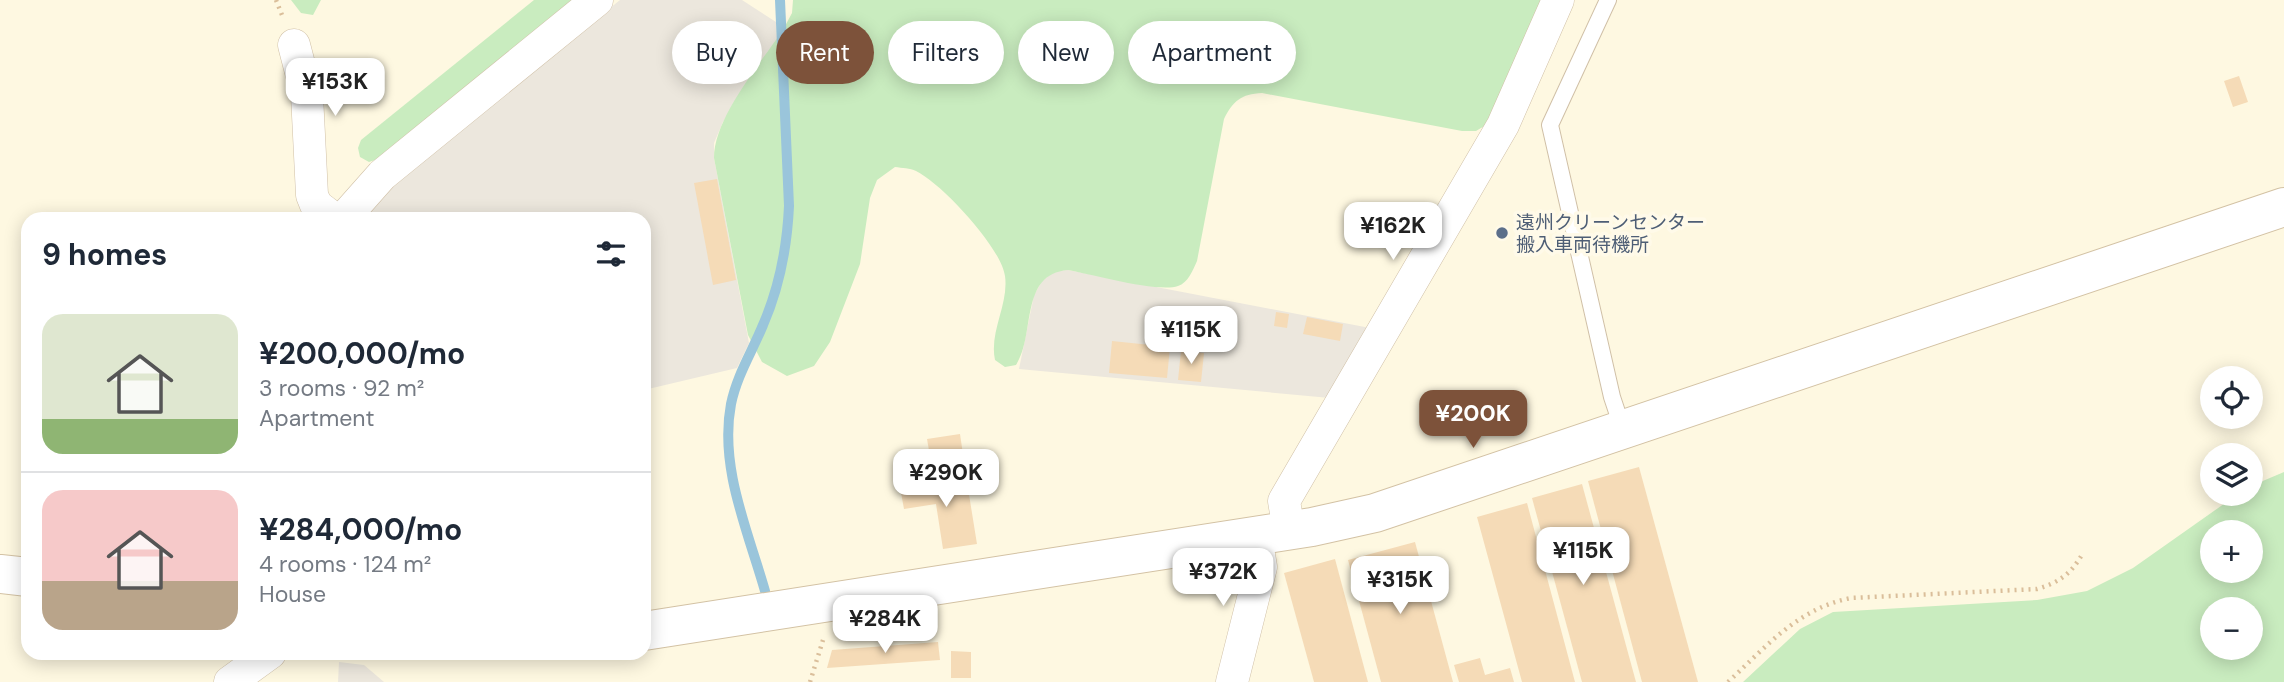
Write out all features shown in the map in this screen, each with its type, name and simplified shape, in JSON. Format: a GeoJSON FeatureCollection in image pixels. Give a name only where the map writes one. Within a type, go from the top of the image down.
{"type":"FeatureCollection","features":[{"type":"Feature","properties":{"kind":"street"},"geometry":{"type":"LineString","coordinates":[[349,212],[382,175],[597,0]]}},
{"type":"Feature","properties":{"kind":"street"},"geometry":{"type":"LineString","coordinates":[[1232,682],[1261,567],[1284,501],[1503,125],[1558,0]]}},
{"type":"Feature","properties":{"kind":"street"},"geometry":{"type":"LineString","coordinates":[[294,45],[307,95],[312,195],[316,205],[325,212]]}},
{"type":"Feature","properties":{"kind":"street"},"geometry":{"type":"LineString","coordinates":[[651,630],[1272,533],[1396,507],[2284,206]]}},
{"type":"Feature","properties":{"kind":"street"},"geometry":{"type":"LineString","coordinates":[[0,574],[21,577]]}},
{"type":"Feature","properties":{"kind":"street"},"geometry":{"type":"LineString","coordinates":[[230,682],[260,660]]}},
{"type":"Feature","properties":{"kind":"lane"},"geometry":{"type":"LineString","coordinates":[[1608,0],[1550,125],[1612,397],[1623,430]]}},
{"type":"Feature","properties":{"kind":"path"},"geometry":{"type":"LineString","coordinates":[[1728,682],[1793,622],[1830,602],[1851,598],[2037,589],[2056,583],[2073,570],[2083,553]]}},
{"type":"Feature","properties":{"kind":"path"},"geometry":{"type":"LineString","coordinates":[[810,682],[824,636],[819,604]]}},
{"type":"Feature","properties":{"kind":"shaded area"},"geometry":{"type":"Polygon","coordinates":[[[620,0],[742,0],[776,22],[776,42],[762,63],[762,21],[672,21],[672,84],[748,84],[723,122],[714,143],[714,158],[749,343],[737,368],[651,388],[651,212],[368,212],[392,186],[620,0]]]}},
{"type":"Feature","properties":{"kind":"shaded area"},"geometry":{"type":"Polygon","coordinates":[[[1068,270],[1370,328],[1330,398],[1019,369],[1034,295],[1042,281],[1054,271],[1068,270]]]}},
{"type":"Feature","properties":{"kind":"shaded area"},"geometry":{"type":"Polygon","coordinates":[[[339,662],[364,665],[384,682],[338,682],[339,662]]]}},
{"type":"Feature","properties":{"kind":"green space"},"geometry":{"type":"Polygon","coordinates":[[[291,0],[321,0],[313,15],[301,13],[291,0]]]}},
{"type":"Feature","properties":{"kind":"green space"},"geometry":{"type":"Polygon","coordinates":[[[534,0],[574,0],[378,159],[369,162],[360,157],[358,148],[361,140],[534,0]]]}},
{"type":"Feature","properties":{"kind":"green space"},"geometry":{"type":"Polygon","coordinates":[[[793,0],[1544,0],[1486,125],[1476,131],[1462,131],[1262,93],[1238,100],[1224,119],[1197,261],[1187,279],[1178,286],[1156,287],[1068,270],[1053,274],[1042,282],[1035,294],[1026,338],[1016,365],[1005,367],[995,360],[995,339],[1004,297],[1005,276],[993,249],[982,233],[940,188],[916,171],[895,167],[877,180],[870,198],[860,264],[830,342],[814,366],[787,376],[762,362],[748,335],[714,158],[716,142],[730,108],[745,84],[762,84],[762,59],[776,39],[776,84],[874,84],[874,21],[788,21],[792,13],[793,0]]]}},
{"type":"Feature","properties":{"kind":"green space"},"geometry":{"type":"Polygon","coordinates":[[[2284,472],[2284,682],[1743,682],[1800,629],[1833,612],[2037,600],[2087,591],[2133,568],[2200,521],[2200,583],[2263,583],[2263,520],[2201,520],[2221,506],[2263,506],[2263,481],[2284,472]]]}},
{"type":"Feature","properties":{"kind":"building"},"geometry":{"type":"Polygon","coordinates":[[[2239,76],[2248,102],[2233,107],[2224,81],[2239,76]]]}},
{"type":"Feature","properties":{"kind":"building"},"geometry":{"type":"Polygon","coordinates":[[[717,179],[736,280],[713,285],[694,183],[717,179]]]}},
{"type":"Feature","properties":{"kind":"building"},"geometry":{"type":"Polygon","coordinates":[[[1276,312],[1289,314],[1287,328],[1274,326],[1276,312]]]}},
{"type":"Feature","properties":{"kind":"building"},"geometry":{"type":"Polygon","coordinates":[[[1307,317],[1343,324],[1340,341],[1303,334],[1307,317]]]}},
{"type":"Feature","properties":{"kind":"building"},"geometry":{"type":"Polygon","coordinates":[[[1112,341],[1170,347],[1167,378],[1109,373],[1112,341]]]}},
{"type":"Feature","properties":{"kind":"building"},"geometry":{"type":"Polygon","coordinates":[[[1181,351],[1204,353],[1201,382],[1178,380],[1181,351]]]}},
{"type":"Feature","properties":{"kind":"building"},"geometry":{"type":"Polygon","coordinates":[[[960,434],[965,468],[933,473],[927,439],[960,434]]]}},
{"type":"Feature","properties":{"kind":"building"},"geometry":{"type":"Polygon","coordinates":[[[1639,467],[1698,682],[1642,682],[1588,481],[1639,467]]]}},
{"type":"Feature","properties":{"kind":"building"},"geometry":{"type":"Polygon","coordinates":[[[966,476],[977,544],[943,549],[936,504],[904,509],[900,487],[966,476]]]}},
{"type":"Feature","properties":{"kind":"building"},"geometry":{"type":"Polygon","coordinates":[[[1582,484],[1636,682],[1582,682],[1532,498],[1582,484]]]}},
{"type":"Feature","properties":{"kind":"building"},"geometry":{"type":"Polygon","coordinates":[[[1527,503],[1575,682],[1522,682],[1477,517],[1527,503]]]}},
{"type":"Feature","properties":{"kind":"building"},"geometry":{"type":"Polygon","coordinates":[[[1415,542],[1453,682],[1381,682],[1348,560],[1415,542]]]}},
{"type":"Feature","properties":{"kind":"building"},"geometry":{"type":"Polygon","coordinates":[[[1335,559],[1368,682],[1314,682],[1284,573],[1335,559]]]}},
{"type":"Feature","properties":{"kind":"building"},"geometry":{"type":"Polygon","coordinates":[[[938,642],[940,660],[827,668],[832,650],[938,642]]]}},
{"type":"Feature","properties":{"kind":"building"},"geometry":{"type":"Polygon","coordinates":[[[951,651],[971,652],[971,678],[951,678],[951,651]]]}},
{"type":"Feature","properties":{"kind":"building"},"geometry":{"type":"Polygon","coordinates":[[[1480,658],[1485,675],[1510,668],[1514,682],[1459,682],[1454,665],[1480,658]]]}},
{"type":"Feature","properties":{"kind":"waterway"},"geometry":{"type":"LineString","coordinates":[[765,591],[737,499],[728,428],[737,383],[774,296],[786,237],[789,206],[780,0]]}},
{"type":"Feature","properties":{"kind":"place","name":"遠州クリーンセンター 搬入車両待機所"},"geometry":{"type":"Point","coordinates":[1502,233]}}]}
